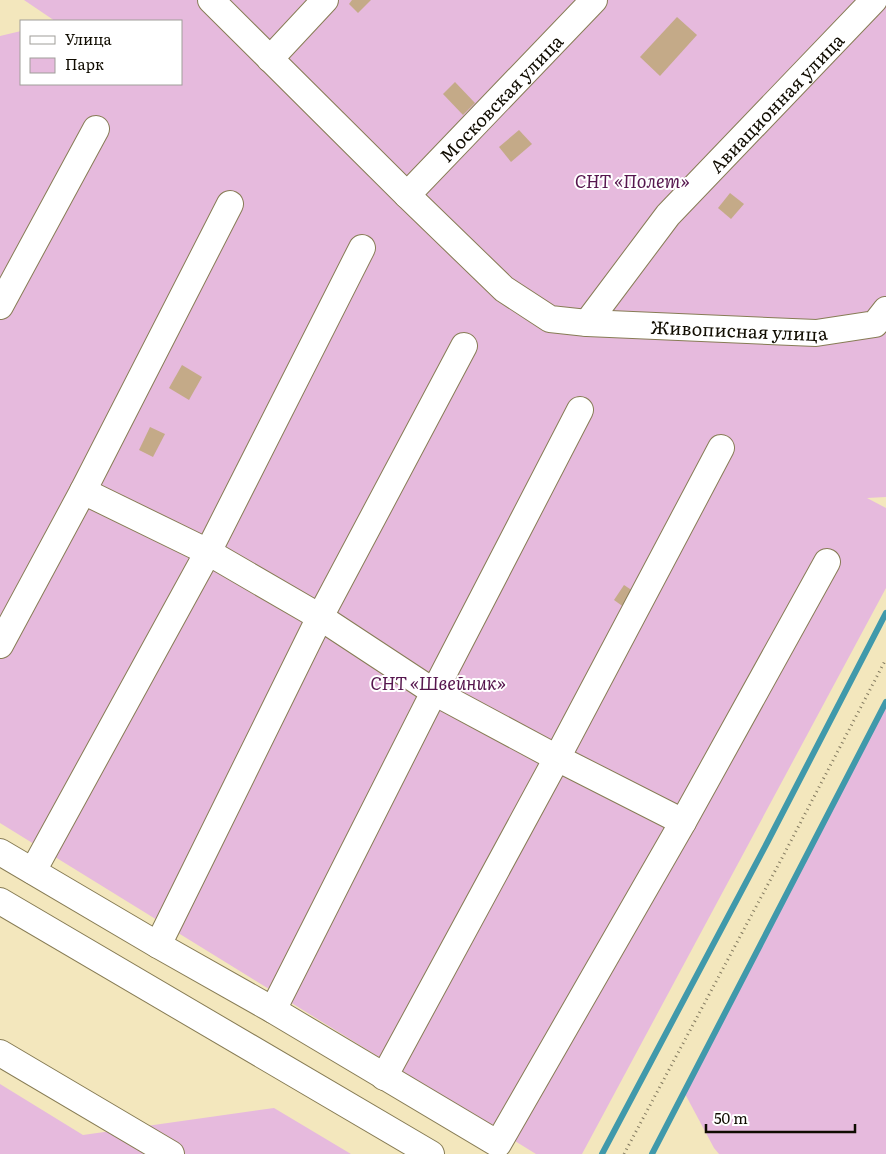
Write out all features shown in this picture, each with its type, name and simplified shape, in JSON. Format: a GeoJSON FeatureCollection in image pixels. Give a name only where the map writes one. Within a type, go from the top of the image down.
{"type":"FeatureCollection","features":[{"type":"Feature","properties":{"kind":"street","name":"Живописная улица"},"geometry":{"type":"LineString","coordinates":[[211,0],[504,289],[550,319],[587,324],[816,333],[875,324],[886,310]]}},
{"type":"Feature","properties":{"kind":"street"},"geometry":{"type":"LineString","coordinates":[[270,59],[325,0]]}},
{"type":"Feature","properties":{"kind":"street","name":"Московская улица"},"geometry":{"type":"LineString","coordinates":[[407,195],[594,0]]}},
{"type":"Feature","properties":{"kind":"street","name":"Авиационная улица"},"geometry":{"type":"LineString","coordinates":[[587,324],[668,215],[874,0]]}},
{"type":"Feature","properties":{"kind":"street"},"geometry":{"type":"LineString","coordinates":[[0,306],[96,129]]}},
{"type":"Feature","properties":{"kind":"street"},"geometry":{"type":"LineString","coordinates":[[0,644],[83,491],[230,204]]}},
{"type":"Feature","properties":{"kind":"street"},"geometry":{"type":"LineString","coordinates":[[33,871],[208,552],[362,248]]}},
{"type":"Feature","properties":{"kind":"street"},"geometry":{"type":"LineString","coordinates":[[158,945],[320,617],[464,346]]}},
{"type":"Feature","properties":{"kind":"street"},"geometry":{"type":"LineString","coordinates":[[273,1010],[434,692],[580,410]]}},
{"type":"Feature","properties":{"kind":"street"},"geometry":{"type":"LineString","coordinates":[[384,1076],[557,758],[721,448]]}},
{"type":"Feature","properties":{"kind":"street"},"geometry":{"type":"LineString","coordinates":[[83,491],[208,552],[320,617],[434,692],[557,758],[683,822]]}},
{"type":"Feature","properties":{"kind":"street"},"geometry":{"type":"LineString","coordinates":[[0,852],[273,1010],[498,1144],[683,822],[827,562]]}},
{"type":"Feature","properties":{"kind":"street"},"geometry":{"type":"LineString","coordinates":[[0,902],[431,1154]]}},
{"type":"Feature","properties":{"kind":"street"},"geometry":{"type":"LineString","coordinates":[[0,1053],[171,1154]]}},
{"type":"Feature","properties":{"kind":"path"},"geometry":{"type":"LineString","coordinates":[[624,1154],[886,659]]}},
{"type":"Feature","properties":{"kind":"green space","name":"СНТ «Швейник»"},"geometry":{"type":"Polygon","coordinates":[[[24,0],[886,0],[886,497],[867,498],[886,508],[886,588],[582,1154],[536,1154],[0,823],[0,36],[20,31],[20,85],[182,85],[182,20],[54,20],[24,0]]]}},
{"type":"Feature","properties":{"kind":"green space"},"geometry":{"type":"Polygon","coordinates":[[[886,702],[886,1154],[719,1154],[684,1092],[886,702]]]}},
{"type":"Feature","properties":{"kind":"green space"},"geometry":{"type":"Polygon","coordinates":[[[0,1084],[83,1135],[274,1108],[351,1154],[0,1154],[0,1084]]]}},
{"type":"Feature","properties":{"kind":"building"},"geometry":{"type":"Polygon","coordinates":[[[352,0],[371,0],[358,13],[349,4],[352,0]]]}},
{"type":"Feature","properties":{"kind":"building"},"geometry":{"type":"Polygon","coordinates":[[[677,17],[697,35],[660,76],[640,57],[677,17]]]}},
{"type":"Feature","properties":{"kind":"building"},"geometry":{"type":"Polygon","coordinates":[[[455,82],[475,103],[463,115],[443,94],[455,82]]]}},
{"type":"Feature","properties":{"kind":"building"},"geometry":{"type":"Polygon","coordinates":[[[519,130],[532,144],[511,162],[499,147],[519,130]]]}},
{"type":"Feature","properties":{"kind":"building"},"geometry":{"type":"Polygon","coordinates":[[[730,193],[744,204],[731,219],[718,208],[730,193]]]}},
{"type":"Feature","properties":{"kind":"building"},"geometry":{"type":"Polygon","coordinates":[[[182,365],[202,377],[189,400],[169,388],[182,365]]]}},
{"type":"Feature","properties":{"kind":"building"},"geometry":{"type":"Polygon","coordinates":[[[150,427],[165,434],[153,457],[139,450],[150,427]]]}},
{"type":"Feature","properties":{"kind":"building"},"geometry":{"type":"Polygon","coordinates":[[[624,585],[639,595],[628,610],[614,600],[624,585]]]}},
{"type":"Feature","properties":{"kind":"waterway"},"geometry":{"type":"LineString","coordinates":[[602,1154],[886,613]]}},
{"type":"Feature","properties":{"kind":"waterway"},"geometry":{"type":"LineString","coordinates":[[652,1154],[886,702]]}},
{"type":"Feature","properties":{"kind":"park label","name":"СНТ «Полет»"},"geometry":{"type":"Point","coordinates":[632,180]}}]}
